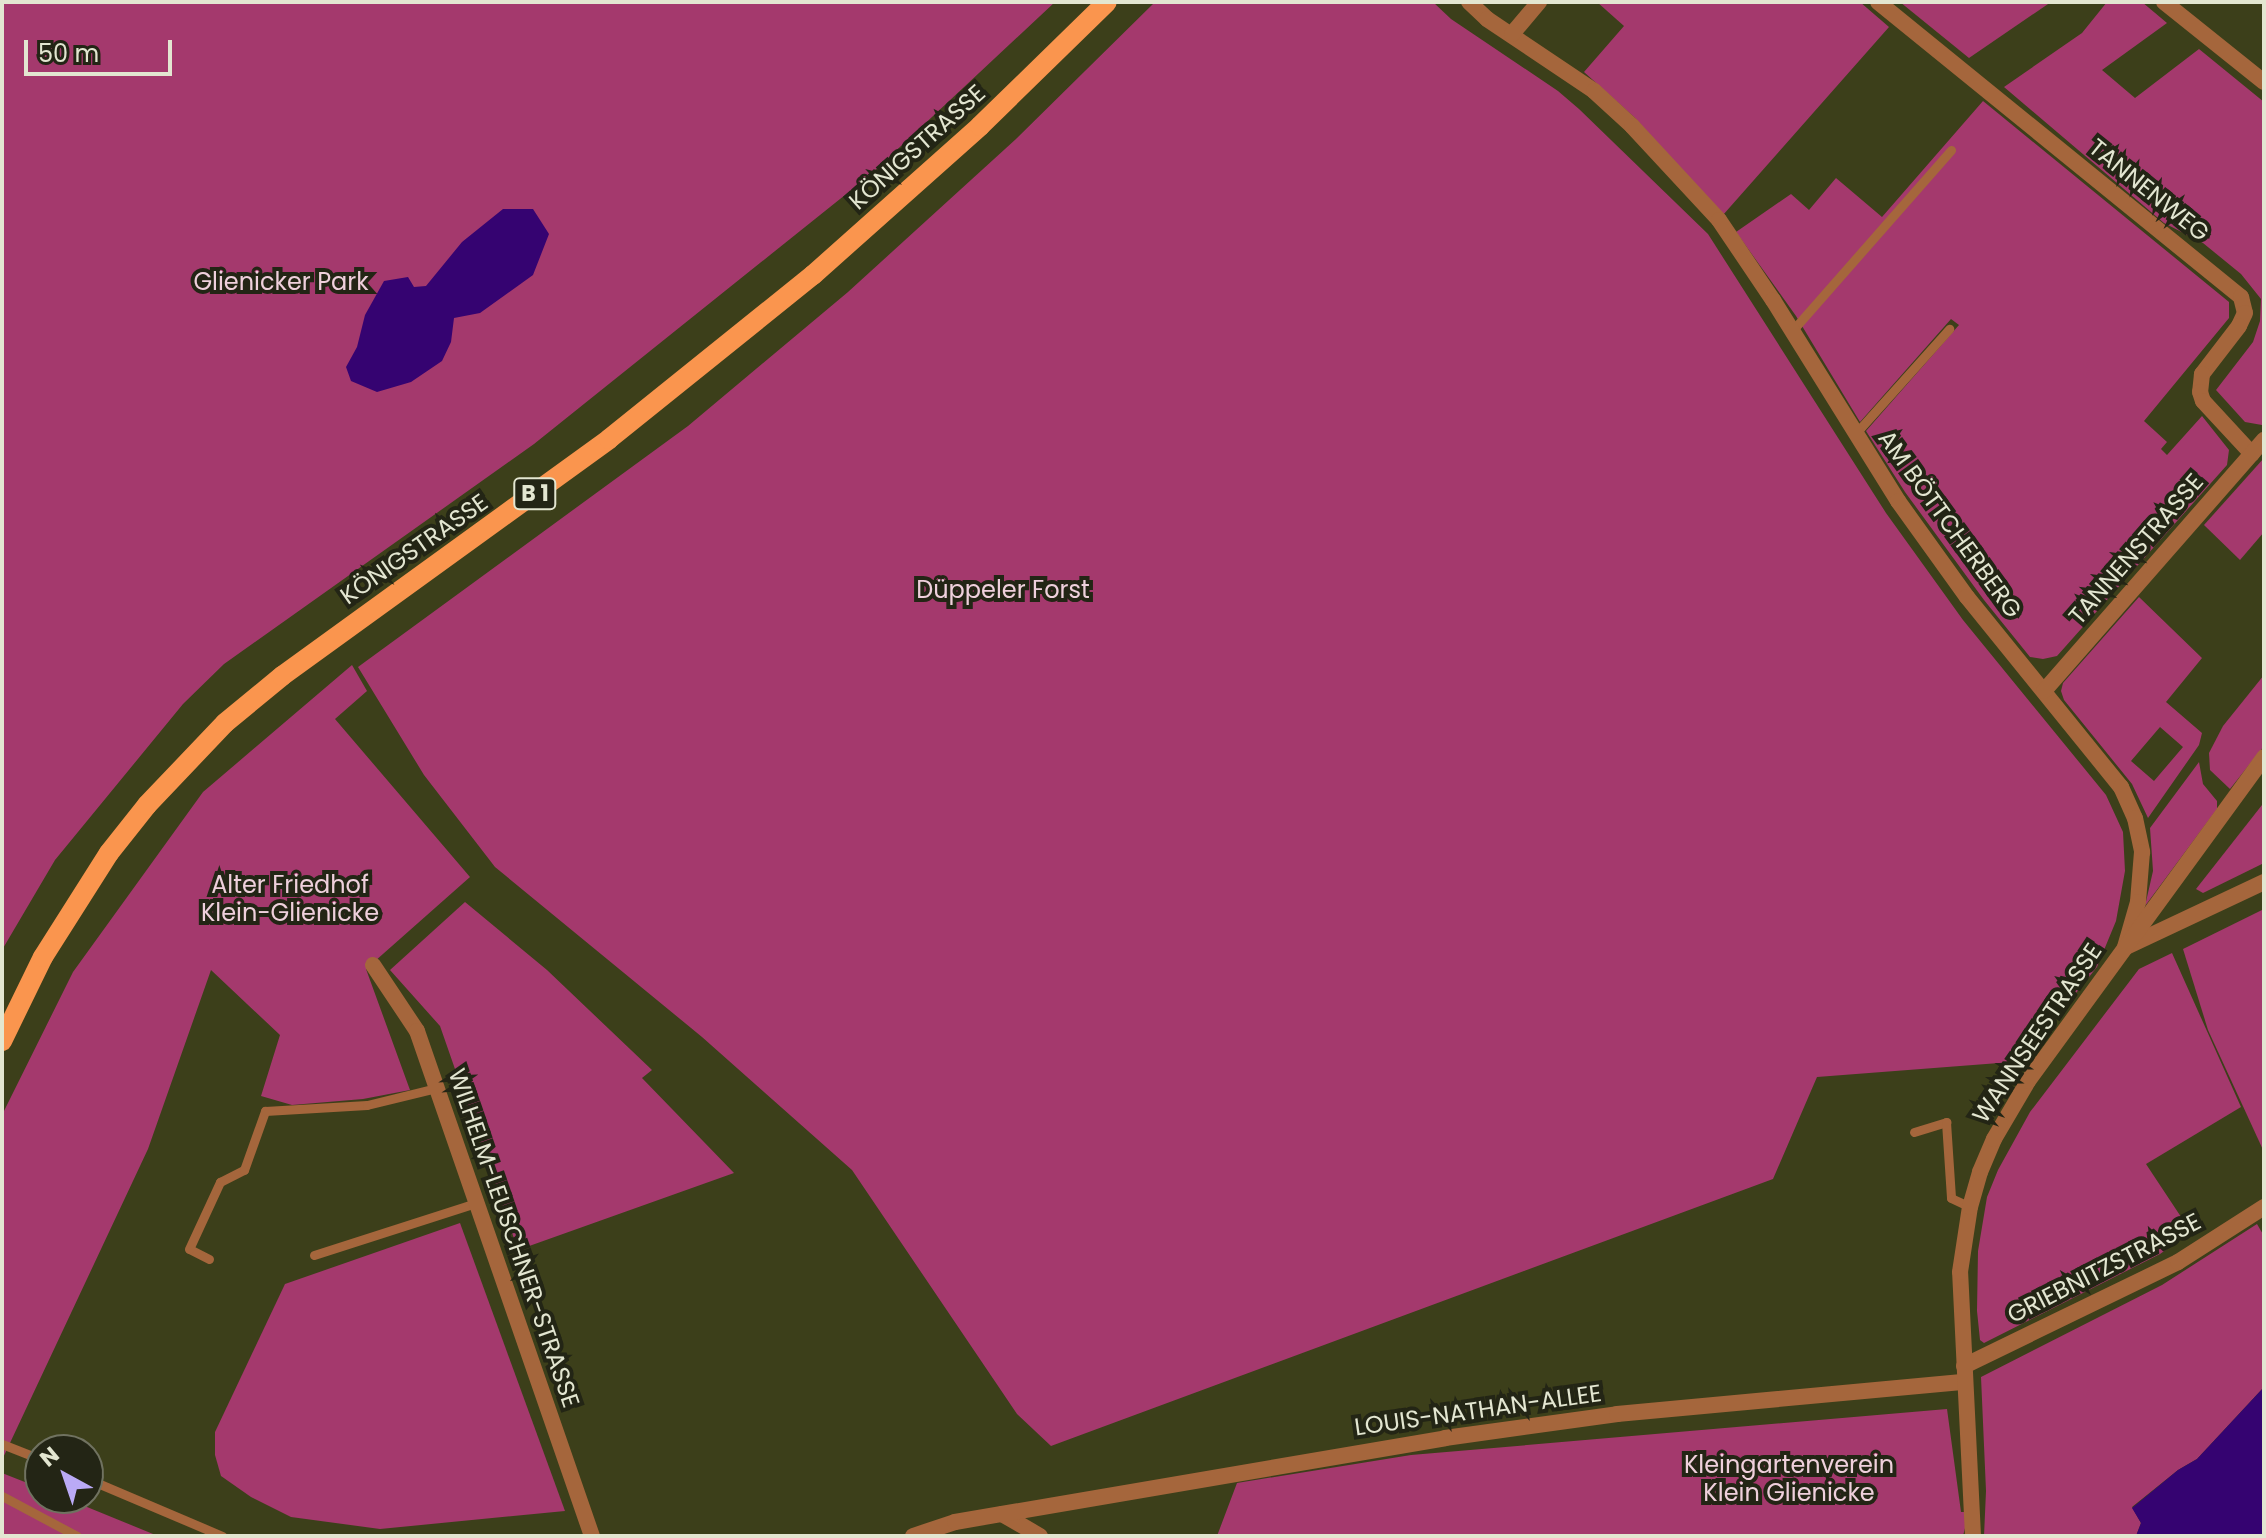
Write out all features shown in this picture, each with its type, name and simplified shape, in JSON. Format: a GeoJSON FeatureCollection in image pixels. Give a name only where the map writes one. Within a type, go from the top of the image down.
{"type":"FeatureCollection","features":[{"type":"Feature","properties":{"kind":"main road","name":"KÖNIGSTRASSE"},"geometry":{"type":"LineString","coordinates":[[2,1041],[43,957],[109,853],[147,805],[225,723],[282,676],[609,439],[813,275],[980,126],[1107,2]]}},
{"type":"Feature","properties":{"kind":"street","name":"AM BÖTTCHERBERG"},"geometry":{"type":"LineString","coordinates":[[1469,2],[1594,91],[1632,126],[1719,220],[1898,501],[1967,597],[2108,769],[2135,818],[2143,874],[2125,947]]}},
{"type":"Feature","properties":{"kind":"street"},"geometry":{"type":"LineString","coordinates":[[1512,34],[1539,2]]}},
{"type":"Feature","properties":{"kind":"street","name":"TANNENWEG"},"geometry":{"type":"LineString","coordinates":[[1878,2],[2241,297],[2245,313],[2239,326],[2202,374],[2200,392],[2203,401],[2252,454]]}},
{"type":"Feature","properties":{"kind":"street"},"geometry":{"type":"LineString","coordinates":[[2164,2],[2264,82]]}},
{"type":"Feature","properties":{"kind":"street","name":"TANNENSTRASSE"},"geometry":{"type":"LineString","coordinates":[[2044,691],[2264,440]]}},
{"type":"Feature","properties":{"kind":"street"},"geometry":{"type":"LineString","coordinates":[[2125,947],[2264,757]]}},
{"type":"Feature","properties":{"kind":"street","name":"WANNSEESTRASSE"},"geometry":{"type":"LineString","coordinates":[[1973,1536],[1960,1272],[1970,1207],[1980,1172],[2006,1116],[2125,947],[2264,882]]}},
{"type":"Feature","properties":{"kind":"street","name":"WILHELM-LEUSCHNER-STRASSE"},"geometry":{"type":"LineString","coordinates":[[373,965],[417,1031],[592,1536]]}},
{"type":"Feature","properties":{"kind":"street","name":"GRIEBNITZSTRASSE"},"geometry":{"type":"LineString","coordinates":[[1964,1374],[2178,1262],[2264,1207]]}},
{"type":"Feature","properties":{"kind":"street","name":"LOUIS-NATHAN-ALLEE"},"geometry":{"type":"LineString","coordinates":[[913,1536],[955,1522],[1261,1467],[1617,1414],[1964,1374]]}},
{"type":"Feature","properties":{"kind":"street"},"geometry":{"type":"LineString","coordinates":[[1002,1514],[1040,1536]]}},
{"type":"Feature","properties":{"kind":"lane"},"geometry":{"type":"LineString","coordinates":[[1792,331],[1951,150]]}},
{"type":"Feature","properties":{"kind":"lane"},"geometry":{"type":"LineString","coordinates":[[1856,433],[1949,329]]}},
{"type":"Feature","properties":{"kind":"lane"},"geometry":{"type":"LineString","coordinates":[[209,1259],[189,1249],[220,1182],[244,1170],[265,1111],[367,1105],[437,1088]]}},
{"type":"Feature","properties":{"kind":"lane"},"geometry":{"type":"LineString","coordinates":[[1914,1132],[1946,1122],[1951,1198],[1970,1207]]}},
{"type":"Feature","properties":{"kind":"lane"},"geometry":{"type":"LineString","coordinates":[[314,1255],[476,1203]]}},
{"type":"Feature","properties":{"kind":"lane"},"geometry":{"type":"LineString","coordinates":[[2,1444],[24,1453]]}},
{"type":"Feature","properties":{"kind":"lane"},"geometry":{"type":"LineString","coordinates":[[104,1486],[222,1536]]}},
{"type":"Feature","properties":{"kind":"lane"},"geometry":{"type":"LineString","coordinates":[[2,1496],[77,1536]]}},
{"type":"Feature","properties":{"kind":"green space","name":"Glienicker Park"},"geometry":{"type":"Polygon","coordinates":[[[2,2],[1055,2],[870,175],[534,444],[224,664],[183,704],[55,860],[2,950],[2,2]]]}},
{"type":"Feature","properties":{"kind":"green space","name":"Düppeler Forst"},"geometry":{"type":"Polygon","coordinates":[[[1155,2],[1433,2],[1451,19],[1558,91],[1579,109],[1708,234],[1886,513],[1963,620],[2106,795],[2123,832],[2125,871],[2116,921],[2097,967],[2051,1024],[2012,1062],[1817,1077],[1773,1179],[1051,1446],[1017,1414],[852,1170],[702,1037],[495,867],[424,775],[358,667],[688,426],[848,292],[1016,139],[1155,2]]]}},
{"type":"Feature","properties":{"kind":"green space"},"geometry":{"type":"Polygon","coordinates":[[[1597,2],[1860,2],[1889,27],[1723,215],[1634,117],[1584,72],[1624,26],[1597,2]]]}},
{"type":"Feature","properties":{"kind":"green space"},"geometry":{"type":"Polygon","coordinates":[[[1900,2],[2051,2],[1969,58],[1900,2]]]}},
{"type":"Feature","properties":{"kind":"green space"},"geometry":{"type":"Polygon","coordinates":[[[2107,2],[2142,2],[2167,23],[2102,70],[2135,98],[2199,49],[2264,102],[2262,425],[2245,422],[2216,390],[2253,342],[2260,321],[2261,299],[2241,274],[2203,243],[2164,223],[2004,87],[2082,33],[2107,2]]]}},
{"type":"Feature","properties":{"kind":"green space"},"geometry":{"type":"Polygon","coordinates":[[[1983,101],[2229,302],[2229,318],[2144,421],[2167,442],[2161,449],[2167,455],[2202,416],[2229,450],[2227,465],[2057,656],[2043,659],[2030,657],[1984,600],[1905,492],[1866,431],[1959,325],[1951,319],[1860,422],[1796,316],[1736,232],[1791,194],[1809,210],[1836,178],[1882,217],[1983,101]]]}},
{"type":"Feature","properties":{"kind":"green space"},"geometry":{"type":"Polygon","coordinates":[[[2264,458],[2264,532],[2240,560],[2204,525],[2264,458]]]}},
{"type":"Feature","properties":{"kind":"green space"},"geometry":{"type":"Polygon","coordinates":[[[2139,597],[2202,658],[2166,702],[2202,733],[2199,745],[2148,818],[2132,784],[2064,700],[2061,691],[2063,683],[2139,597]],[[2160,727],[2131,761],[2154,781],[2183,747],[2160,727]]]}},
{"type":"Feature","properties":{"kind":"green space","name":"Alter Friedhof Klein-Glienicke"},"geometry":{"type":"Polygon","coordinates":[[[352,665],[367,691],[335,719],[470,877],[366,969],[410,1090],[363,1099],[292,1105],[261,1096],[280,1035],[211,970],[148,1149],[2,1460],[2,1115],[73,972],[203,792],[352,665]]]}},
{"type":"Feature","properties":{"kind":"green space"},"geometry":{"type":"Polygon","coordinates":[[[2264,675],[2264,746],[2230,789],[2210,770],[2209,753],[2223,726],[2264,675]]]}},
{"type":"Feature","properties":{"kind":"green space"},"geometry":{"type":"Polygon","coordinates":[[[2199,762],[2203,784],[2217,801],[2217,809],[2145,906],[2153,871],[2150,828],[2199,762]]]}},
{"type":"Feature","properties":{"kind":"green space"},"geometry":{"type":"Polygon","coordinates":[[[2262,805],[2264,863],[2203,893],[2196,889],[2262,805]]]}},
{"type":"Feature","properties":{"kind":"green space"},"geometry":{"type":"Polygon","coordinates":[[[465,902],[547,970],[652,1070],[642,1078],[734,1173],[518,1250],[440,1026],[390,970],[465,902]]]}},
{"type":"Feature","properties":{"kind":"green space"},"geometry":{"type":"Polygon","coordinates":[[[2264,909],[2264,1152],[2208,1030],[2183,949],[2264,909]]]}},
{"type":"Feature","properties":{"kind":"green space"},"geometry":{"type":"Polygon","coordinates":[[[2172,953],[2241,1107],[2146,1164],[2191,1232],[2160,1254],[1984,1343],[1980,1340],[1977,1311],[1978,1251],[1987,1197],[1998,1170],[2030,1112],[2139,969],[2172,953]]]}},
{"type":"Feature","properties":{"kind":"green space"},"geometry":{"type":"Polygon","coordinates":[[[460,1223],[565,1511],[380,1529],[291,1517],[251,1497],[221,1476],[215,1455],[215,1432],[285,1284],[460,1223]]]}},
{"type":"Feature","properties":{"kind":"green space"},"geometry":{"type":"Polygon","coordinates":[[[2257,1224],[2264,1236],[2264,1387],[2197,1459],[2178,1470],[2132,1507],[2141,1523],[2136,1536],[1984,1536],[1986,1491],[1981,1377],[2162,1285],[2257,1224]]]}},
{"type":"Feature","properties":{"kind":"green space","name":"Kleingartenverein Klein Glienicke"},"geometry":{"type":"Polygon","coordinates":[[[1947,1409],[1961,1512],[1969,1512],[1963,1536],[1217,1536],[1237,1483],[1411,1455],[1947,1409]]]}},
{"type":"Feature","properties":{"kind":"green space"},"geometry":{"type":"Polygon","coordinates":[[[2,1473],[24,1482],[24,1514],[104,1514],[158,1536],[2,1536],[2,1473]]]}},
{"type":"Feature","properties":{"kind":"shaded area"},"geometry":{"type":"Polygon","coordinates":[[[503,209],[533,209],[549,234],[533,275],[480,313],[454,318],[451,342],[442,361],[411,382],[377,392],[351,381],[346,367],[357,347],[365,315],[384,281],[408,277],[414,287],[426,286],[462,242],[503,209]]]}},
{"type":"Feature","properties":{"kind":"shaded area"},"geometry":{"type":"Polygon","coordinates":[[[2264,1387],[2264,1536],[2136,1536],[2141,1523],[2132,1508],[2178,1470],[2197,1459],[2264,1387]]]}}]}
